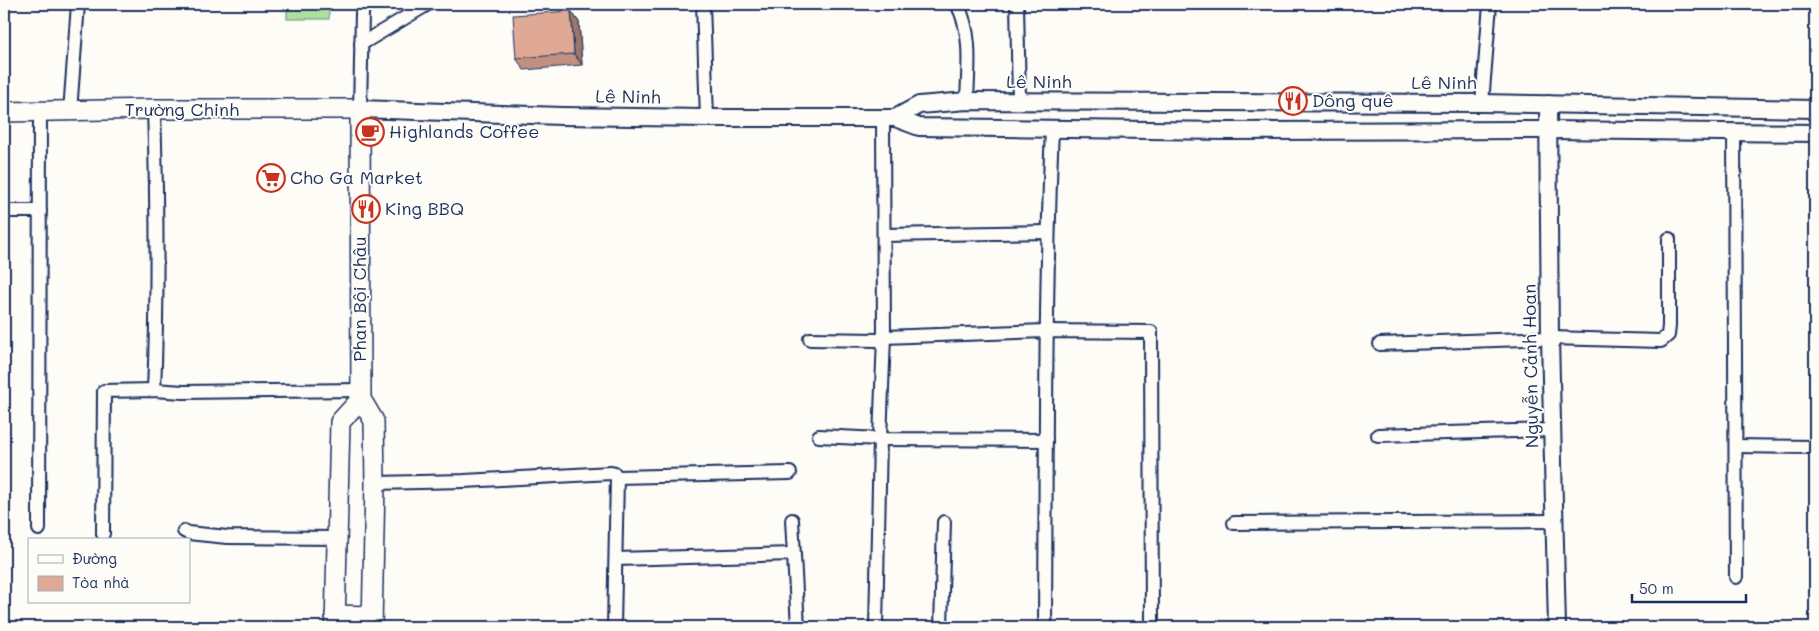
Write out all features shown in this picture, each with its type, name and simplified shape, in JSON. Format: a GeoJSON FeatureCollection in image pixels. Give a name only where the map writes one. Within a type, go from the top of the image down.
{"type":"FeatureCollection","features":[{"type":"Feature","properties":{"kind":"main road","name":"Trường Chinh"},"geometry":{"type":"LineString","coordinates":[[4,112],[154,109],[360,109]]}},
{"type":"Feature","properties":{"kind":"main road","name":"Phan Bội Châu"},"geometry":{"type":"LineString","coordinates":[[360,109],[361,394]]}},
{"type":"Feature","properties":{"kind":"main road"},"geometry":{"type":"LineString","coordinates":[[361,394],[374,421],[375,482],[372,621],[335,621],[340,422],[361,394]]}},
{"type":"Feature","properties":{"kind":"street"},"geometry":{"type":"LineString","coordinates":[[70,112],[78,4]]}},
{"type":"Feature","properties":{"kind":"street"},"geometry":{"type":"LineString","coordinates":[[361,44],[428,4]]}},
{"type":"Feature","properties":{"kind":"street"},"geometry":{"type":"LineString","coordinates":[[704,4],[707,118]]}},
{"type":"Feature","properties":{"kind":"street"},"geometry":{"type":"LineString","coordinates":[[957,4],[961,11],[968,36],[967,101]]}},
{"type":"Feature","properties":{"kind":"street"},"geometry":{"type":"LineString","coordinates":[[1017,4],[1019,101]]}},
{"type":"Feature","properties":{"kind":"street"},"geometry":{"type":"LineString","coordinates":[[1482,103],[1490,4]]}},
{"type":"Feature","properties":{"kind":"street"},"geometry":{"type":"LineString","coordinates":[[360,109],[362,7]]}},
{"type":"Feature","properties":{"kind":"street","name":"Lê Ninh"},"geometry":{"type":"LineString","coordinates":[[889,118],[918,105],[967,101],[1482,103],[1815,109]]}},
{"type":"Feature","properties":{"kind":"street"},"geometry":{"type":"LineString","coordinates":[[1228,131],[1229,102]]}},
{"type":"Feature","properties":{"kind":"street","name":"Nguyễn Cảnh Hoan"},"geometry":{"type":"LineString","coordinates":[[1548,104],[1550,130],[1550,338],[1558,627]]}},
{"type":"Feature","properties":{"kind":"street"},"geometry":{"type":"LineString","coordinates":[[154,109],[157,323],[154,390]]}},
{"type":"Feature","properties":{"kind":"street","name":"Lê Ninh"},"geometry":{"type":"LineString","coordinates":[[360,109],[562,116],[889,118],[918,127],[1228,131],[1550,130],[1815,133]]}},
{"type":"Feature","properties":{"kind":"street"},"geometry":{"type":"LineString","coordinates":[[39,529],[40,112]]}},
{"type":"Feature","properties":{"kind":"street"},"geometry":{"type":"LineString","coordinates":[[876,627],[884,337],[884,235],[889,118]]}},
{"type":"Feature","properties":{"kind":"street"},"geometry":{"type":"LineString","coordinates":[[1045,627],[1046,331],[1052,128]]}},
{"type":"Feature","properties":{"kind":"street"},"geometry":{"type":"LineString","coordinates":[[1734,132],[1736,577]]}},
{"type":"Feature","properties":{"kind":"street"},"geometry":{"type":"LineString","coordinates":[[4,211],[40,210]]}},
{"type":"Feature","properties":{"kind":"street"},"geometry":{"type":"LineString","coordinates":[[884,235],[1048,232]]}},
{"type":"Feature","properties":{"kind":"street"},"geometry":{"type":"LineString","coordinates":[[1380,344],[1550,338],[1665,339],[1668,335],[1669,326],[1669,239]]}},
{"type":"Feature","properties":{"kind":"street"},"geometry":{"type":"LineString","coordinates":[[810,339],[878,340],[884,337],[1046,331],[1150,332],[1152,627]]}},
{"type":"Feature","properties":{"kind":"street"},"geometry":{"type":"LineString","coordinates":[[104,534],[104,391],[154,390],[361,394]]}},
{"type":"Feature","properties":{"kind":"street"},"geometry":{"type":"LineString","coordinates":[[1378,436],[1553,430]]}},
{"type":"Feature","properties":{"kind":"street"},"geometry":{"type":"LineString","coordinates":[[819,436],[880,439],[1046,440]]}},
{"type":"Feature","properties":{"kind":"street"},"geometry":{"type":"LineString","coordinates":[[1736,446],[1815,447]]}},
{"type":"Feature","properties":{"kind":"street"},"geometry":{"type":"LineString","coordinates":[[616,477],[790,473]]}},
{"type":"Feature","properties":{"kind":"street"},"geometry":{"type":"LineString","coordinates":[[375,482],[464,481],[615,474],[616,559],[614,627]]}},
{"type":"Feature","properties":{"kind":"street"},"geometry":{"type":"LineString","coordinates":[[792,520],[798,627]]}},
{"type":"Feature","properties":{"kind":"street"},"geometry":{"type":"LineString","coordinates":[[1234,523],[1555,521]]}},
{"type":"Feature","properties":{"kind":"street"},"geometry":{"type":"LineString","coordinates":[[941,627],[944,522]]}},
{"type":"Feature","properties":{"kind":"street"},"geometry":{"type":"LineString","coordinates":[[184,530],[188,533],[227,537],[337,538]]}},
{"type":"Feature","properties":{"kind":"street"},"geometry":{"type":"LineString","coordinates":[[616,559],[794,554]]}},
{"type":"Feature","properties":{"kind":"green space"},"geometry":{"type":"Polygon","coordinates":[[[287,4],[329,4],[329,19],[287,19],[287,4]]]}},
{"type":"Feature","properties":{"kind":"building"},"geometry":{"type":"Polygon","coordinates":[[[571,11],[574,54],[516,58],[513,15],[571,11]]]}},
{"type":"Feature","properties":{"kind":"place","name":"Dông quê"},"geometry":{"type":"Point","coordinates":[1293,101]}},
{"type":"Feature","properties":{"kind":"place","name":"Highlands Coffee"},"geometry":{"type":"Point","coordinates":[370,132]}},
{"type":"Feature","properties":{"kind":"place","name":"Cho Ga Market"},"geometry":{"type":"Point","coordinates":[271,178]}},
{"type":"Feature","properties":{"kind":"place","name":"King BBQ"},"geometry":{"type":"Point","coordinates":[366,209]}}]}
